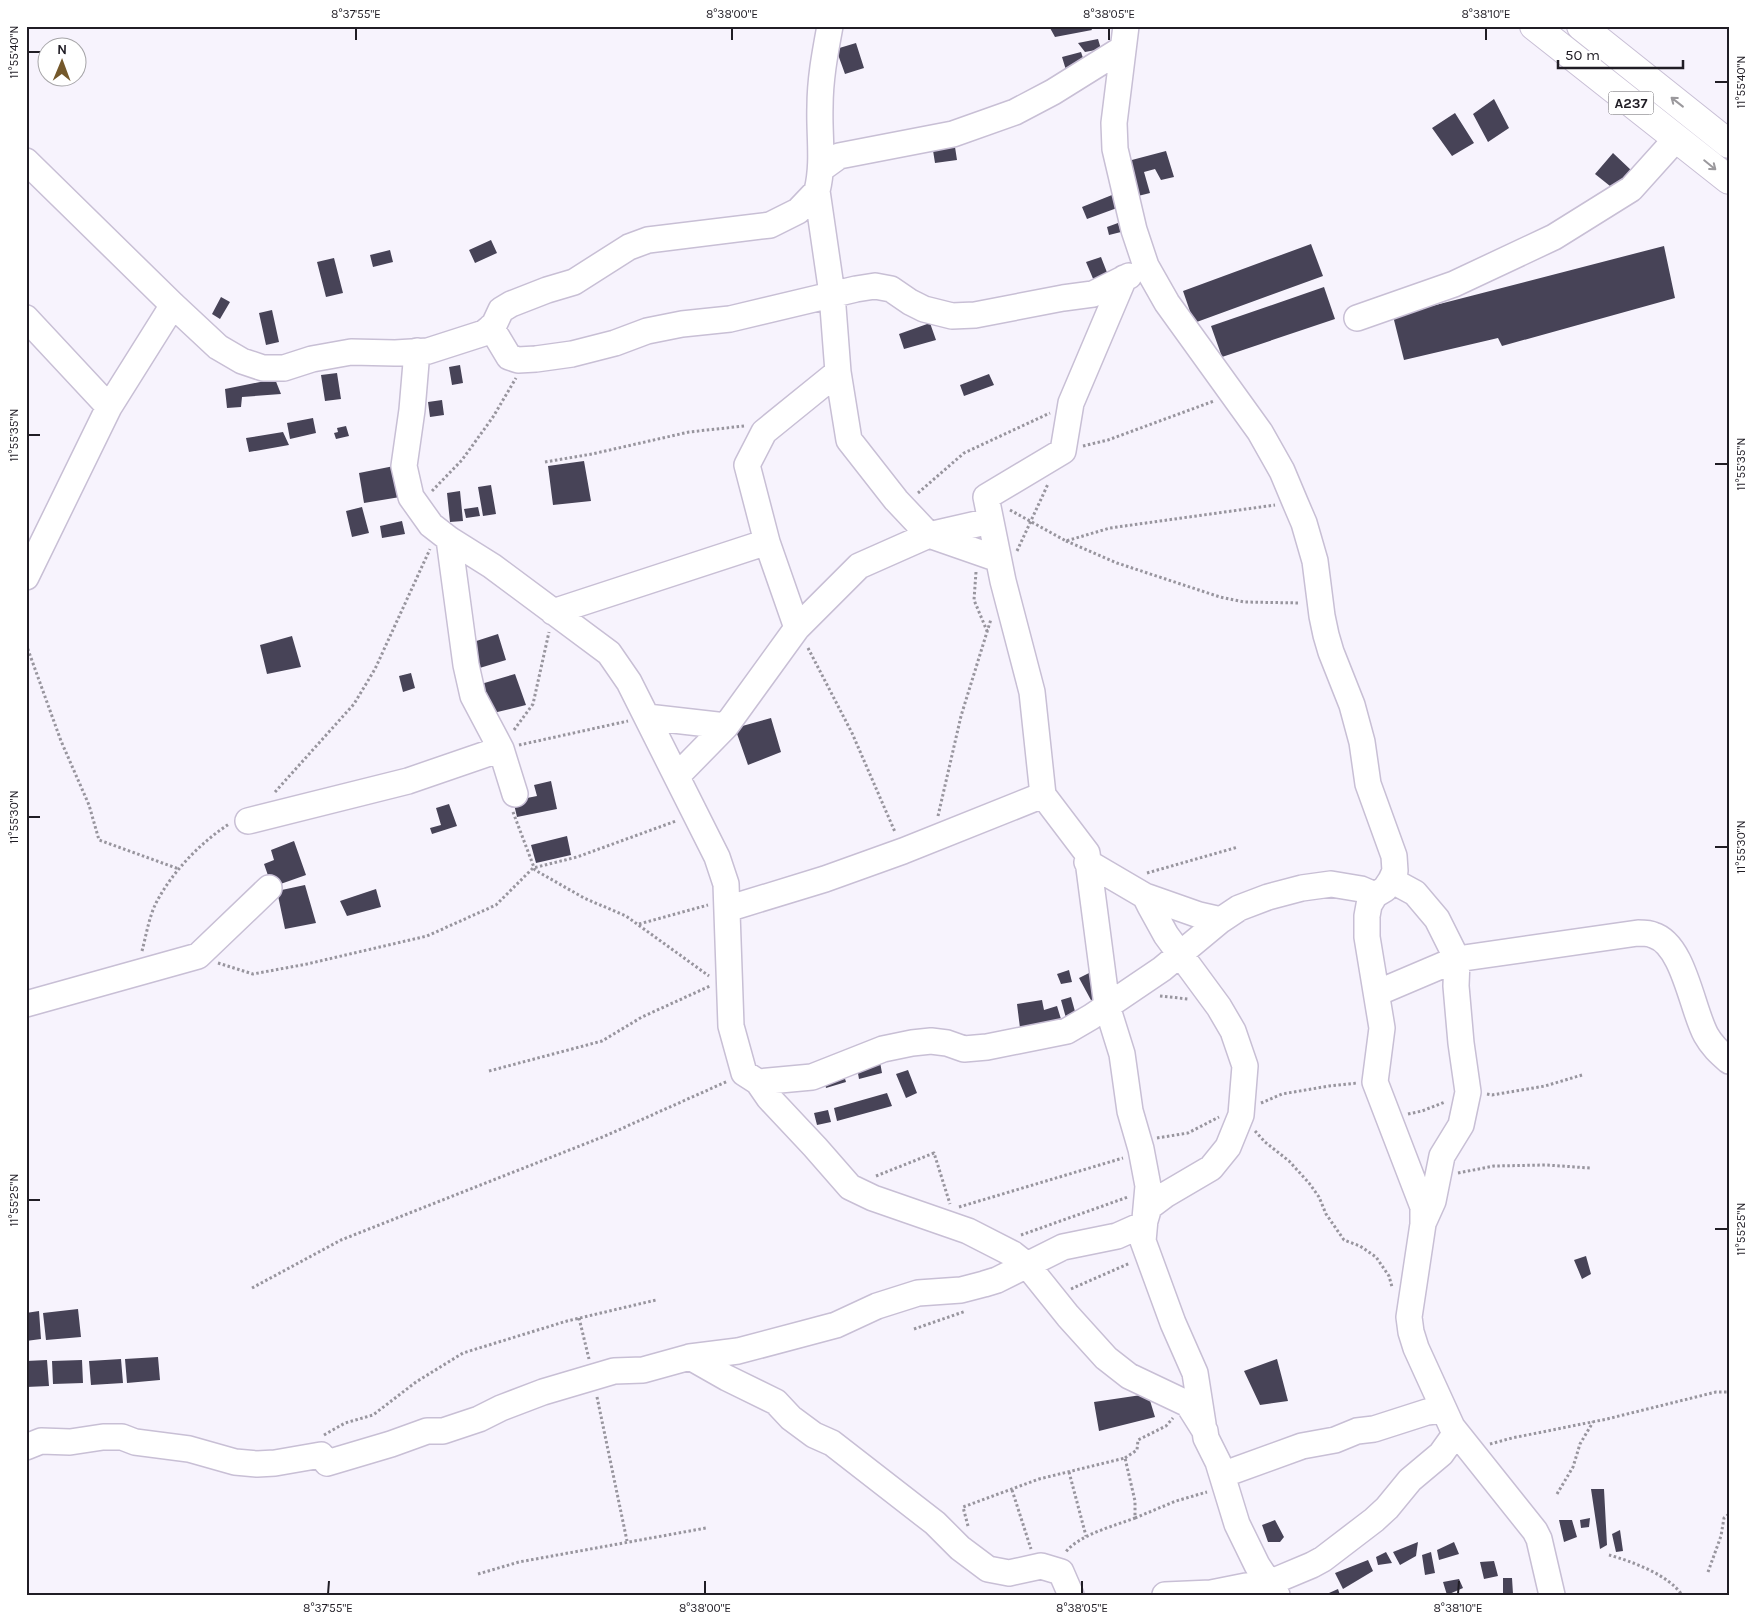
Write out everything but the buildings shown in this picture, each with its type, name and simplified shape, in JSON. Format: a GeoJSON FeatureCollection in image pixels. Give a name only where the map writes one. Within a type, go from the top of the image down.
{"type":"FeatureCollection","features":[{"type":"Feature","properties":{"kind":"highway","name":"A237"},"geometry":{"type":"LineString","coordinates":[[1534,26],[1729,180]]}},
{"type":"Feature","properties":{"kind":"highway","name":"A237"},"geometry":{"type":"LineString","coordinates":[[1581,26],[1729,144]]}},
{"type":"Feature","properties":{"kind":"street"},"geometry":{"type":"LineString","coordinates":[[830,26],[821,78],[820,106],[838,372],[849,440],[902,507],[928,535],[993,564]]}},
{"type":"Feature","properties":{"kind":"street"},"geometry":{"type":"LineString","coordinates":[[26,161],[218,347],[242,361],[263,368],[284,368],[312,359],[351,352],[395,354],[428,350],[484,333],[494,325],[501,310],[511,304],[574,282],[629,247],[648,240],[770,225],[798,211],[825,166],[953,134],[1015,112],[1053,92],[1124,37]]}},
{"type":"Feature","properties":{"kind":"street"},"geometry":{"type":"LineString","coordinates":[[1124,37],[1114,123],[1114,148],[1134,230],[1146,266],[1167,303],[1260,432],[1282,471],[1304,523],[1315,561],[1322,616],[1331,652],[1354,712],[1362,742],[1368,784],[1394,856],[1394,870],[1383,888],[1369,905],[1367,937],[1382,1028],[1375,1082],[1422,1207],[1423,1224],[1409,1317],[1411,1332],[1443,1410],[1456,1432],[1535,1531],[1542,1547],[1552,1595]]}},
{"type":"Feature","properties":{"kind":"street"},"geometry":{"type":"LineString","coordinates":[[1357,318],[1454,284],[1554,237],[1631,189],[1676,139]]}},
{"type":"Feature","properties":{"kind":"street"},"geometry":{"type":"LineString","coordinates":[[491,327],[509,357],[518,360],[572,354],[615,343],[647,331],[682,324],[730,319],[832,294],[875,286],[891,289],[924,309],[952,316],[976,315],[1093,294],[1146,266]]}},
{"type":"Feature","properties":{"kind":"street"},"geometry":{"type":"LineString","coordinates":[[1124,278],[1071,403],[1063,451],[986,497],[993,564],[1032,692],[1043,795],[1086,853],[1117,999],[1130,1111],[1140,1146],[1147,1190],[1143,1241],[1173,1323],[1195,1373],[1193,1401],[1206,1438],[1218,1462],[1237,1524],[1257,1565],[1273,1589]]}},
{"type":"Feature","properties":{"kind":"street"},"geometry":{"type":"LineString","coordinates":[[26,577],[109,407],[173,305]]}},
{"type":"Feature","properties":{"kind":"street"},"geometry":{"type":"LineString","coordinates":[[28,325],[109,407]]}},
{"type":"Feature","properties":{"kind":"street"},"geometry":{"type":"LineString","coordinates":[[417,351],[412,410],[404,466],[411,497],[431,525],[492,566],[609,653],[629,682],[696,813],[717,857],[726,884],[724,987],[731,1026],[751,1078],[850,1187],[873,1198],[954,1226],[1013,1254],[1027,1265],[1053,1298],[1106,1358],[1129,1376],[1193,1401]]}},
{"type":"Feature","properties":{"kind":"street"},"geometry":{"type":"LineString","coordinates":[[797,628],[766,542],[747,465],[764,432],[838,372]]}},
{"type":"Feature","properties":{"kind":"street"},"geometry":{"type":"LineString","coordinates":[[677,776],[726,726],[797,628],[859,566],[928,535],[990,521]]}},
{"type":"Feature","properties":{"kind":"street"},"geometry":{"type":"LineString","coordinates":[[444,534],[473,696],[501,749],[514,791]]}},
{"type":"Feature","properties":{"kind":"street"},"geometry":{"type":"LineString","coordinates":[[553,612],[766,542]]}},
{"type":"Feature","properties":{"kind":"street"},"geometry":{"type":"LineString","coordinates":[[647,717],[726,726]]}},
{"type":"Feature","properties":{"kind":"street"},"geometry":{"type":"LineString","coordinates":[[248,821],[408,781],[501,749]]}},
{"type":"Feature","properties":{"kind":"street"},"geometry":{"type":"LineString","coordinates":[[727,904],[825,879],[903,851],[1043,795]]}},
{"type":"Feature","properties":{"kind":"street"},"geometry":{"type":"LineString","coordinates":[[1087,862],[1145,896],[1199,915],[1221,920]]}},
{"type":"Feature","properties":{"kind":"street"},"geometry":{"type":"LineString","coordinates":[[751,1078],[812,1077],[883,1049],[912,1043],[931,1041],[947,1043],[964,1049],[987,1047],[1067,1031],[1162,969],[1221,920],[1239,908],[1302,888],[1331,884],[1361,890],[1383,888],[1415,894],[1437,919],[1457,959],[1456,986],[1468,1092],[1461,1125],[1442,1156],[1433,1201],[1423,1224]]}},
{"type":"Feature","properties":{"kind":"street"},"geometry":{"type":"LineString","coordinates":[[26,1004],[198,956],[269,888]]}},
{"type":"Feature","properties":{"kind":"street"},"geometry":{"type":"LineString","coordinates":[[26,1447],[41,1441],[70,1442],[103,1437],[122,1437],[135,1442],[188,1449],[235,1462],[275,1463],[321,1455],[327,1463],[391,1444],[427,1430],[443,1431],[480,1419],[500,1408],[543,1392],[614,1371],[642,1370],[690,1357],[738,1352],[836,1324],[877,1306],[918,1293],[962,1290],[997,1280],[1062,1247],[1117,1236],[1144,1224],[1149,1207],[1165,1195],[1211,1168],[1228,1147],[1242,1109],[1245,1066],[1233,1031],[1215,1002],[1166,935],[1145,896]]}},
{"type":"Feature","properties":{"kind":"street"},"geometry":{"type":"LineString","coordinates":[[1377,993],[1457,959],[1638,933],[1655,935],[1671,948],[1682,969],[1705,1034],[1716,1050],[1729,1061]]}},
{"type":"Feature","properties":{"kind":"street"},"geometry":{"type":"LineString","coordinates":[[690,1357],[776,1402],[791,1418],[814,1434],[832,1443],[935,1523],[960,1548],[988,1570],[1009,1573],[1041,1566],[1066,1584]]}},
{"type":"Feature","properties":{"kind":"street"},"geometry":{"type":"LineString","coordinates":[[1224,1481],[1302,1446],[1335,1440],[1356,1431],[1374,1429],[1427,1412],[1443,1410]]}},
{"type":"Feature","properties":{"kind":"street"},"geometry":{"type":"LineString","coordinates":[[1166,1595],[1211,1593],[1246,1586],[1273,1589],[1323,1558],[1388,1508],[1410,1480],[1441,1454],[1456,1432]]}},
{"type":"Feature","properties":{"kind":"path"},"geometry":{"type":"LineString","coordinates":[[418,506],[462,460],[493,417],[527,359]]}},
{"type":"Feature","properties":{"kind":"path"},"geometry":{"type":"LineString","coordinates":[[987,631],[974,600],[993,564],[1031,521],[1063,451],[1108,440],[1232,394]]}},
{"type":"Feature","properties":{"kind":"path"},"geometry":{"type":"LineString","coordinates":[[902,507],[964,453],[1071,403]]}},
{"type":"Feature","properties":{"kind":"path"},"geometry":{"type":"LineString","coordinates":[[545,462],[592,454],[689,432],[777,422]]}},
{"type":"Feature","properties":{"kind":"path"},"geometry":{"type":"LineString","coordinates":[[1066,541],[1110,528],[1295,502]]}},
{"type":"Feature","properties":{"kind":"path"},"geometry":{"type":"LineString","coordinates":[[1031,521],[1066,541],[1117,563],[1220,597],[1244,602],[1320,603]]}},
{"type":"Feature","properties":{"kind":"path"},"geometry":{"type":"LineString","coordinates":[[274,793],[354,704],[375,669],[444,534]]}},
{"type":"Feature","properties":{"kind":"path"},"geometry":{"type":"LineString","coordinates":[[501,749],[533,704],[553,612]]}},
{"type":"Feature","properties":{"kind":"path"},"geometry":{"type":"LineString","coordinates":[[933,838],[961,716],[992,614]]}},
{"type":"Feature","properties":{"kind":"path"},"geometry":{"type":"LineString","coordinates":[[797,628],[852,733],[903,851]]}},
{"type":"Feature","properties":{"kind":"path"},"geometry":{"type":"LineString","coordinates":[[26,644],[61,741],[89,805],[99,840],[179,869]]}},
{"type":"Feature","properties":{"kind":"path"},"geometry":{"type":"LineString","coordinates":[[501,749],[647,717]]}},
{"type":"Feature","properties":{"kind":"path"},"geometry":{"type":"LineString","coordinates":[[514,791],[504,790],[533,868],[584,898],[626,916],[639,924],[724,987]]}},
{"type":"Feature","properties":{"kind":"path"},"geometry":{"type":"LineString","coordinates":[[198,956],[253,974],[306,964],[427,936],[496,905],[533,868],[577,857],[696,813]]}},
{"type":"Feature","properties":{"kind":"path"},"geometry":{"type":"LineString","coordinates":[[135,974],[156,904],[179,869],[216,833],[239,817],[248,821]]}},
{"type":"Feature","properties":{"kind":"path"},"geometry":{"type":"LineString","coordinates":[[1120,881],[1238,847]]}},
{"type":"Feature","properties":{"kind":"path"},"geometry":{"type":"LineString","coordinates":[[639,924],[727,904]]}},
{"type":"Feature","properties":{"kind":"path"},"geometry":{"type":"LineString","coordinates":[[489,1071],[602,1041],[642,1016],[724,987]]}},
{"type":"Feature","properties":{"kind":"path"},"geometry":{"type":"LineString","coordinates":[[1117,999],[1215,1002]]}},
{"type":"Feature","properties":{"kind":"path"},"geometry":{"type":"LineString","coordinates":[[252,1288],[341,1240],[751,1078]]}},
{"type":"Feature","properties":{"kind":"path"},"geometry":{"type":"LineString","coordinates":[[850,1187],[934,1153],[952,1209],[1140,1146],[1188,1134],[1242,1109],[1246,1110],[1282,1094],[1329,1086],[1375,1082]]}},
{"type":"Feature","properties":{"kind":"path"},"geometry":{"type":"LineString","coordinates":[[1242,1109],[1265,1142],[1289,1161],[1309,1183],[1319,1197],[1326,1214],[1344,1240],[1360,1246],[1376,1257],[1389,1276],[1392,1290]]}},
{"type":"Feature","properties":{"kind":"path"},"geometry":{"type":"LineString","coordinates":[[1438,1175],[1472,1172],[1494,1166],[1546,1165],[1590,1168]]}},
{"type":"Feature","properties":{"kind":"path"},"geometry":{"type":"LineString","coordinates":[[997,1245],[1147,1190]]}},
{"type":"Feature","properties":{"kind":"path"},"geometry":{"type":"LineString","coordinates":[[1053,1298],[1147,1255]]}},
{"type":"Feature","properties":{"kind":"path"},"geometry":{"type":"LineString","coordinates":[[322,1437],[345,1423],[373,1415],[416,1382],[463,1353],[579,1318],[656,1300]]}},
{"type":"Feature","properties":{"kind":"path"},"geometry":{"type":"LineString","coordinates":[[579,1318],[627,1542]]}},
{"type":"Feature","properties":{"kind":"path"},"geometry":{"type":"LineString","coordinates":[[1473,1453],[1492,1443],[1512,1438],[1593,1422],[1716,1392],[1729,1392]]}},
{"type":"Feature","properties":{"kind":"path"},"geometry":{"type":"LineString","coordinates":[[976,1561],[963,1507],[1039,1479],[1125,1458],[1137,1450],[1138,1440],[1166,1426],[1193,1401]]}},
{"type":"Feature","properties":{"kind":"path"},"geometry":{"type":"LineString","coordinates":[[1557,1494],[1573,1467],[1580,1444],[1593,1422]]}},
{"type":"Feature","properties":{"kind":"path"},"geometry":{"type":"LineString","coordinates":[[1125,1458],[1135,1501],[1135,1518]]}},
{"type":"Feature","properties":{"kind":"path"},"geometry":{"type":"LineString","coordinates":[[1069,1472],[1086,1536]]}},
{"type":"Feature","properties":{"kind":"path"},"geometry":{"type":"LineString","coordinates":[[1066,1584],[1062,1559],[1068,1549],[1086,1536],[1224,1481]]}},
{"type":"Feature","properties":{"kind":"path"},"geometry":{"type":"LineString","coordinates":[[1012,1490],[1037,1567]]}},
{"type":"Feature","properties":{"kind":"path"},"geometry":{"type":"LineString","coordinates":[[1708,1572],[1721,1536],[1724,1518],[1729,1514]]}},
{"type":"Feature","properties":{"kind":"path"},"geometry":{"type":"LineString","coordinates":[[478,1574],[519,1562],[706,1528]]}},
{"type":"Feature","properties":{"kind":"path"},"geometry":{"type":"LineString","coordinates":[[1609,1555],[1627,1560],[1659,1575],[1682,1595]]}}]}
